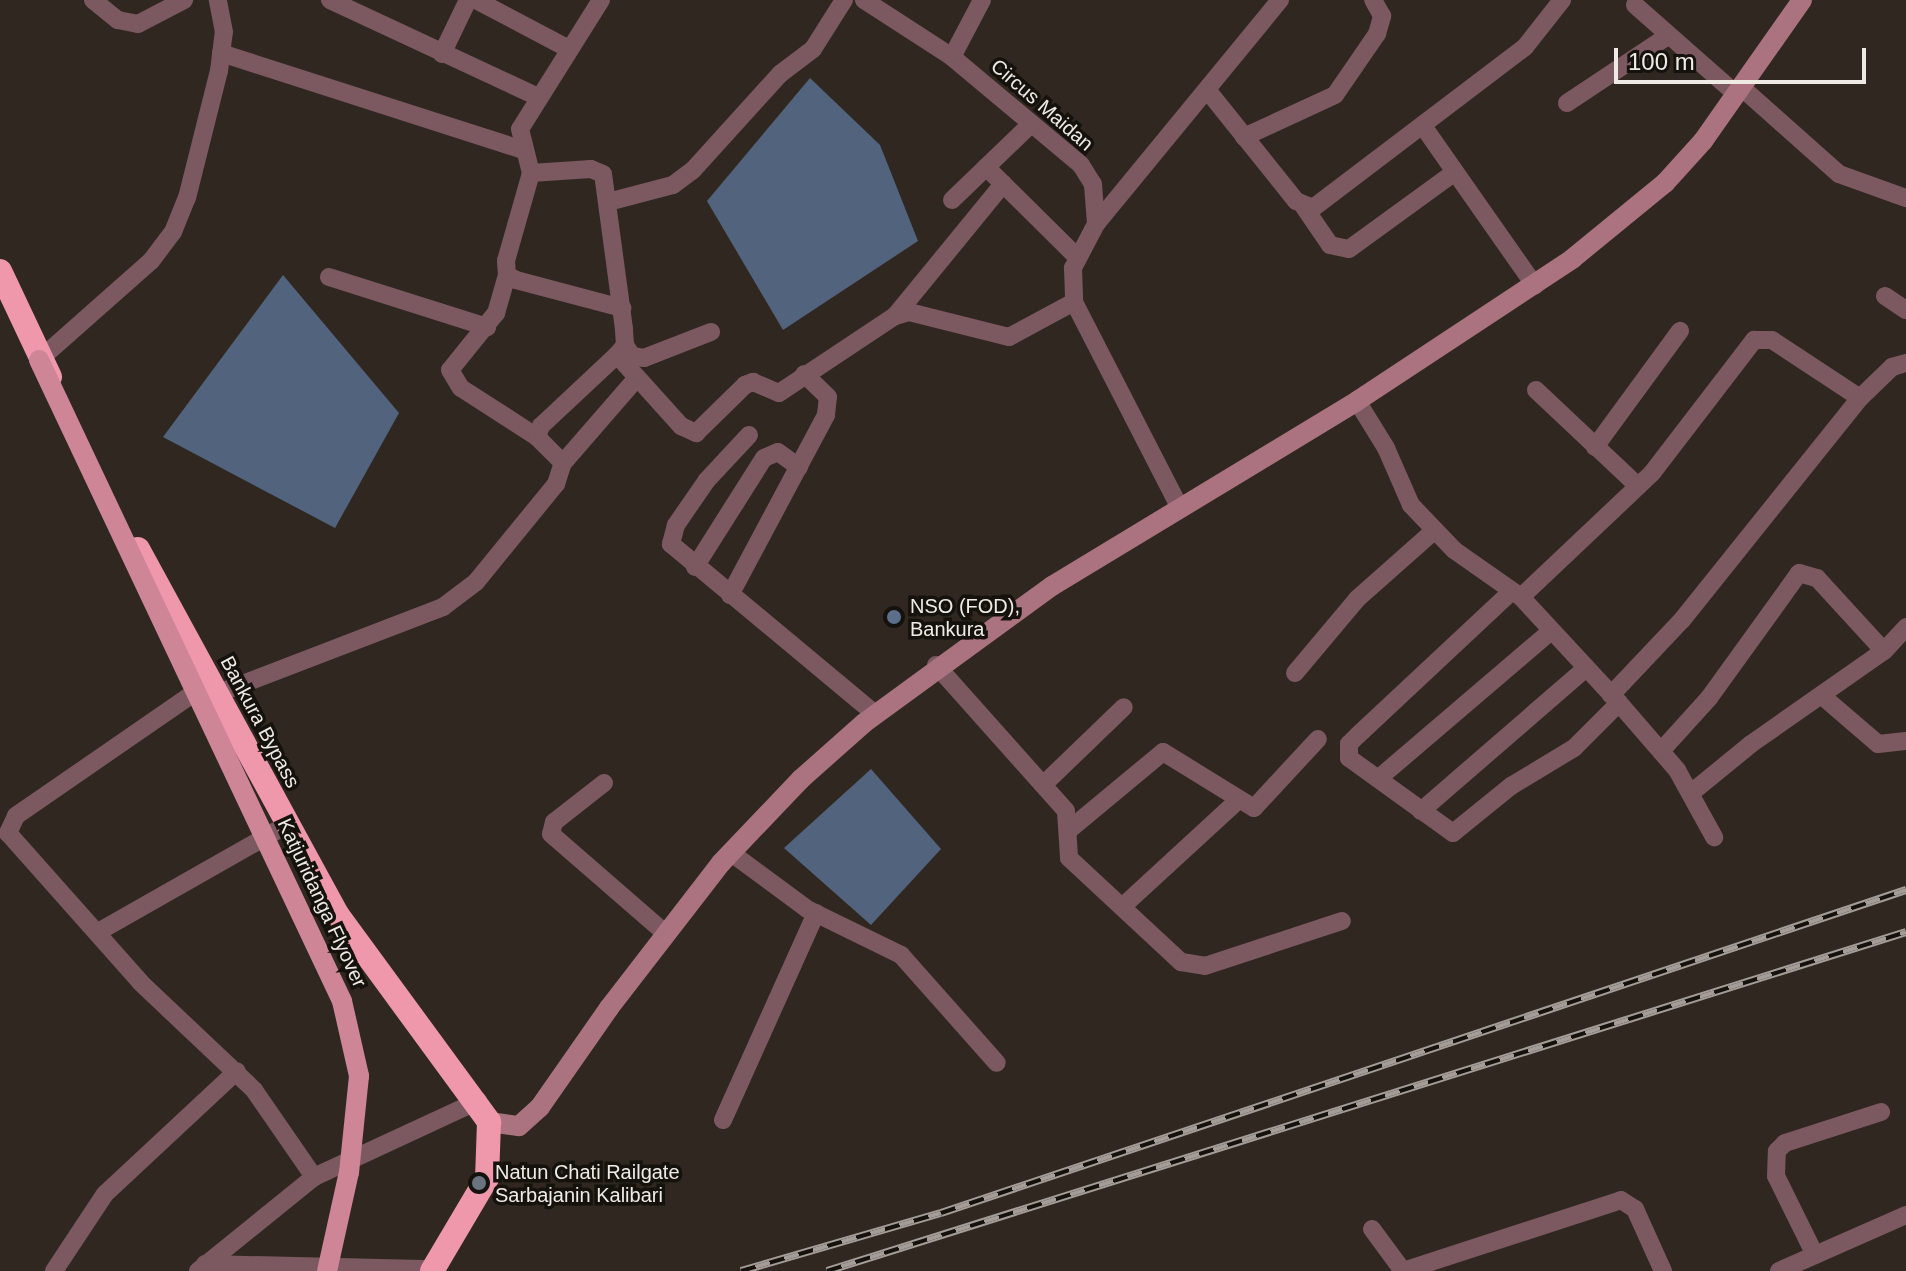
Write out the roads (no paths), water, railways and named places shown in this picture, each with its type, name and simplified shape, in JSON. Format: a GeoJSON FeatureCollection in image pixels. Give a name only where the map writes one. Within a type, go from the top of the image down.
{"type":"FeatureCollection","features":[{"type":"Feature","properties":{"kind":"highway","name":"Bankura Bypass"},"geometry":{"type":"LineString","coordinates":[[0,271],[39,360],[83,431],[141,557],[216,687],[286,825],[337,914],[483,1111]]}},
{"type":"Feature","properties":{"kind":"highway"},"geometry":{"type":"LineString","coordinates":[[433,1270],[487,1178],[483,1111]]}},
{"type":"Feature","properties":{"kind":"main road","name":"Katjuridanga Flyover"},"geometry":{"type":"LineString","coordinates":[[39,360],[342,1001],[359,1076],[349,1172],[327,1271]]}},
{"type":"Feature","properties":{"kind":"street"},"geometry":{"type":"LineString","coordinates":[[93,0],[118,20],[138,24],[184,0]]}},
{"type":"Feature","properties":{"kind":"street"},"geometry":{"type":"LineString","coordinates":[[39,360],[151,261],[173,232],[187,198],[221,53],[218,0]]}},
{"type":"Feature","properties":{"kind":"street"},"geometry":{"type":"LineString","coordinates":[[330,0],[538,97]]}},
{"type":"Feature","properties":{"kind":"street"},"geometry":{"type":"LineString","coordinates":[[442,54],[468,0]]}},
{"type":"Feature","properties":{"kind":"street"},"geometry":{"type":"LineString","coordinates":[[476,0],[569,49]]}},
{"type":"Feature","properties":{"kind":"street"},"geometry":{"type":"LineString","coordinates":[[563,463],[537,437],[452,380],[450,370],[487,327],[502,299],[507,275],[506,261],[531,173],[520,129],[601,0]]}},
{"type":"Feature","properties":{"kind":"street"},"geometry":{"type":"LineString","coordinates":[[608,202],[673,185],[693,170],[780,74],[813,49],[844,0]]}},
{"type":"Feature","properties":{"kind":"street","name":"Circus Maidan"},"geometry":{"type":"LineString","coordinates":[[864,0],[952,57],[1081,165],[1093,184],[1096,224]]}},
{"type":"Feature","properties":{"kind":"street"},"geometry":{"type":"LineString","coordinates":[[952,57],[982,0]]}},
{"type":"Feature","properties":{"kind":"street"},"geometry":{"type":"LineString","coordinates":[[1179,506],[1074,302],[1073,268],[1096,224],[1280,0]]}},
{"type":"Feature","properties":{"kind":"street"},"geometry":{"type":"LineString","coordinates":[[1244,137],[1335,95],[1377,34],[1382,16],[1373,0]]}},
{"type":"Feature","properties":{"kind":"street"},"geometry":{"type":"LineString","coordinates":[[1304,207],[1323,205],[1525,47],[1562,0]]}},
{"type":"Feature","properties":{"kind":"street"},"geometry":{"type":"LineString","coordinates":[[201,1267],[314,1177],[483,1111],[519,1126],[540,1107],[665,933],[730,852],[801,779],[875,714],[936,665],[1179,506],[1357,401],[1535,286],[1665,183],[1738,91],[1802,0]]}},
{"type":"Feature","properties":{"kind":"street"},"geometry":{"type":"LineString","coordinates":[[1635,5],[1668,36],[1839,174],[1906,198]]}},
{"type":"Feature","properties":{"kind":"street"},"geometry":{"type":"LineString","coordinates":[[1567,103],[1668,36]]}},
{"type":"Feature","properties":{"kind":"street"},"geometry":{"type":"LineString","coordinates":[[221,53],[523,150]]}},
{"type":"Feature","properties":{"kind":"street"},"geometry":{"type":"LineString","coordinates":[[1208,91],[1304,207],[1330,245],[1349,249],[1455,172]]}},
{"type":"Feature","properties":{"kind":"street"},"geometry":{"type":"LineString","coordinates":[[952,200],[1031,124]]}},
{"type":"Feature","properties":{"kind":"street"},"geometry":{"type":"LineString","coordinates":[[1423,126],[1535,286]]}},
{"type":"Feature","properties":{"kind":"street"},"geometry":{"type":"LineString","coordinates":[[986,167],[1078,258]]}},
{"type":"Feature","properties":{"kind":"street"},"geometry":{"type":"LineString","coordinates":[[531,173],[598,170],[608,202],[622,308],[621,350],[637,378],[681,426],[696,433],[745,385],[753,382],[779,393],[895,316],[1003,184]]}},
{"type":"Feature","properties":{"kind":"street"},"geometry":{"type":"LineString","coordinates":[[507,275],[622,308]]}},
{"type":"Feature","properties":{"kind":"street"},"geometry":{"type":"LineString","coordinates":[[329,277],[487,327]]}},
{"type":"Feature","properties":{"kind":"street"},"geometry":{"type":"LineString","coordinates":[[1885,296],[1906,310]]}},
{"type":"Feature","properties":{"kind":"street"},"geometry":{"type":"LineString","coordinates":[[895,316],[917,314],[1009,337],[1074,302]]}},
{"type":"Feature","properties":{"kind":"street"},"geometry":{"type":"LineString","coordinates":[[1595,447],[1680,331]]}},
{"type":"Feature","properties":{"kind":"street"},"geometry":{"type":"LineString","coordinates":[[621,350],[644,358],[711,332]]}},
{"type":"Feature","properties":{"kind":"street"},"geometry":{"type":"LineString","coordinates":[[1860,398],[1772,340],[1754,340],[1638,486],[1349,744],[1349,758],[1445,830],[1463,828],[1511,786],[1574,748],[1682,620],[1860,398],[1892,367],[1906,363]]}},
{"type":"Feature","properties":{"kind":"street"},"geometry":{"type":"LineString","coordinates":[[537,437],[549,414],[621,350]]}},
{"type":"Feature","properties":{"kind":"street"},"geometry":{"type":"LineString","coordinates":[[730,595],[829,405],[828,397],[804,374]]}},
{"type":"Feature","properties":{"kind":"street"},"geometry":{"type":"LineString","coordinates":[[314,1177],[237,1071],[141,983],[14,841],[9,824],[216,687],[443,607],[491,566],[556,484],[563,463],[637,378]]}},
{"type":"Feature","properties":{"kind":"street"},"geometry":{"type":"LineString","coordinates":[[1536,390],[1638,486]]}},
{"type":"Feature","properties":{"kind":"street"},"geometry":{"type":"LineString","coordinates":[[1357,401],[1386,448],[1411,505],[1454,550],[1516,594],[1615,699],[1661,751],[1691,793],[1714,837]]}},
{"type":"Feature","properties":{"kind":"street"},"geometry":{"type":"LineString","coordinates":[[749,435],[707,480],[671,535],[675,550],[875,714]]}},
{"type":"Feature","properties":{"kind":"street"},"geometry":{"type":"LineString","coordinates":[[695,567],[764,458],[778,452],[799,467]]}},
{"type":"Feature","properties":{"kind":"street"},"geometry":{"type":"LineString","coordinates":[[1295,673],[1357,599],[1435,530]]}},
{"type":"Feature","properties":{"kind":"street"},"geometry":{"type":"LineString","coordinates":[[1661,751],[1709,698],[1799,573],[1817,578],[1884,651]]}},
{"type":"Feature","properties":{"kind":"street"},"geometry":{"type":"LineString","coordinates":[[1691,793],[1884,651],[1906,627]]}},
{"type":"Feature","properties":{"kind":"street"},"geometry":{"type":"LineString","coordinates":[[1379,778],[1551,631]]}},
{"type":"Feature","properties":{"kind":"street"},"geometry":{"type":"LineString","coordinates":[[936,665],[1066,811],[1069,830],[1065,850],[1069,858],[1181,962],[1205,966],[1342,921]]}},
{"type":"Feature","properties":{"kind":"street"},"geometry":{"type":"LineString","coordinates":[[1421,811],[1586,668]]}},
{"type":"Feature","properties":{"kind":"street"},"geometry":{"type":"LineString","coordinates":[[1821,695],[1878,744],[1906,741]]}},
{"type":"Feature","properties":{"kind":"street"},"geometry":{"type":"LineString","coordinates":[[1043,785],[1124,707]]}},
{"type":"Feature","properties":{"kind":"street"},"geometry":{"type":"LineString","coordinates":[[1069,830],[1163,752],[1195,768],[1236,802],[1254,808],[1318,739]]}},
{"type":"Feature","properties":{"kind":"street"},"geometry":{"type":"LineString","coordinates":[[604,783],[554,822],[551,834],[665,933]]}},
{"type":"Feature","properties":{"kind":"street"},"geometry":{"type":"LineString","coordinates":[[1122,907],[1236,802]]}},
{"type":"Feature","properties":{"kind":"street"},"geometry":{"type":"LineString","coordinates":[[98,932],[286,825]]}},
{"type":"Feature","properties":{"kind":"street"},"geometry":{"type":"LineString","coordinates":[[730,852],[816,913],[901,955],[997,1063]]}},
{"type":"Feature","properties":{"kind":"street"},"geometry":{"type":"LineString","coordinates":[[723,1120],[816,913]]}},
{"type":"Feature","properties":{"kind":"street"},"geometry":{"type":"LineString","coordinates":[[54,1271],[105,1194],[237,1071]]}},
{"type":"Feature","properties":{"kind":"street"},"geometry":{"type":"LineString","coordinates":[[1815,1255],[1776,1176],[1777,1151],[1785,1143],[1881,1112]]}},
{"type":"Feature","properties":{"kind":"street"},"geometry":{"type":"LineString","coordinates":[[1372,1229],[1403,1271],[1621,1200],[1635,1209],[1663,1271]]}},
{"type":"Feature","properties":{"kind":"street"},"geometry":{"type":"LineString","coordinates":[[1779,1271],[1906,1215]]}},
{"type":"Feature","properties":{"kind":"street"},"geometry":{"type":"LineString","coordinates":[[201,1267],[433,1270]]}},
{"type":"Feature","properties":{"kind":"water"},"geometry":{"type":"Polygon","coordinates":[[[810,78],[880,145],[918,241],[783,330],[707,201],[810,78]]]}},
{"type":"Feature","properties":{"kind":"water"},"geometry":{"type":"Polygon","coordinates":[[[283,275],[399,413],[335,528],[163,437],[283,275]]]}},
{"type":"Feature","properties":{"kind":"water"},"geometry":{"type":"Polygon","coordinates":[[[871,769],[941,849],[871,925],[784,848],[871,769]]]}},
{"type":"Feature","properties":{"kind":"railway"},"geometry":{"type":"LineString","coordinates":[[741,1271],[941,1213],[1906,890]]}},
{"type":"Feature","properties":{"kind":"railway"},"geometry":{"type":"LineString","coordinates":[[827,1271],[1906,932]]}},
{"type":"Feature","properties":{"kind":"place","name":"NSO (FOD), Bankura"},"geometry":{"type":"Point","coordinates":[894,617]}},
{"type":"Feature","properties":{"kind":"place","name":"Natun Chati Railgate Sarbajanin Kalibari"},"geometry":{"type":"Point","coordinates":[479,1183]}}]}
